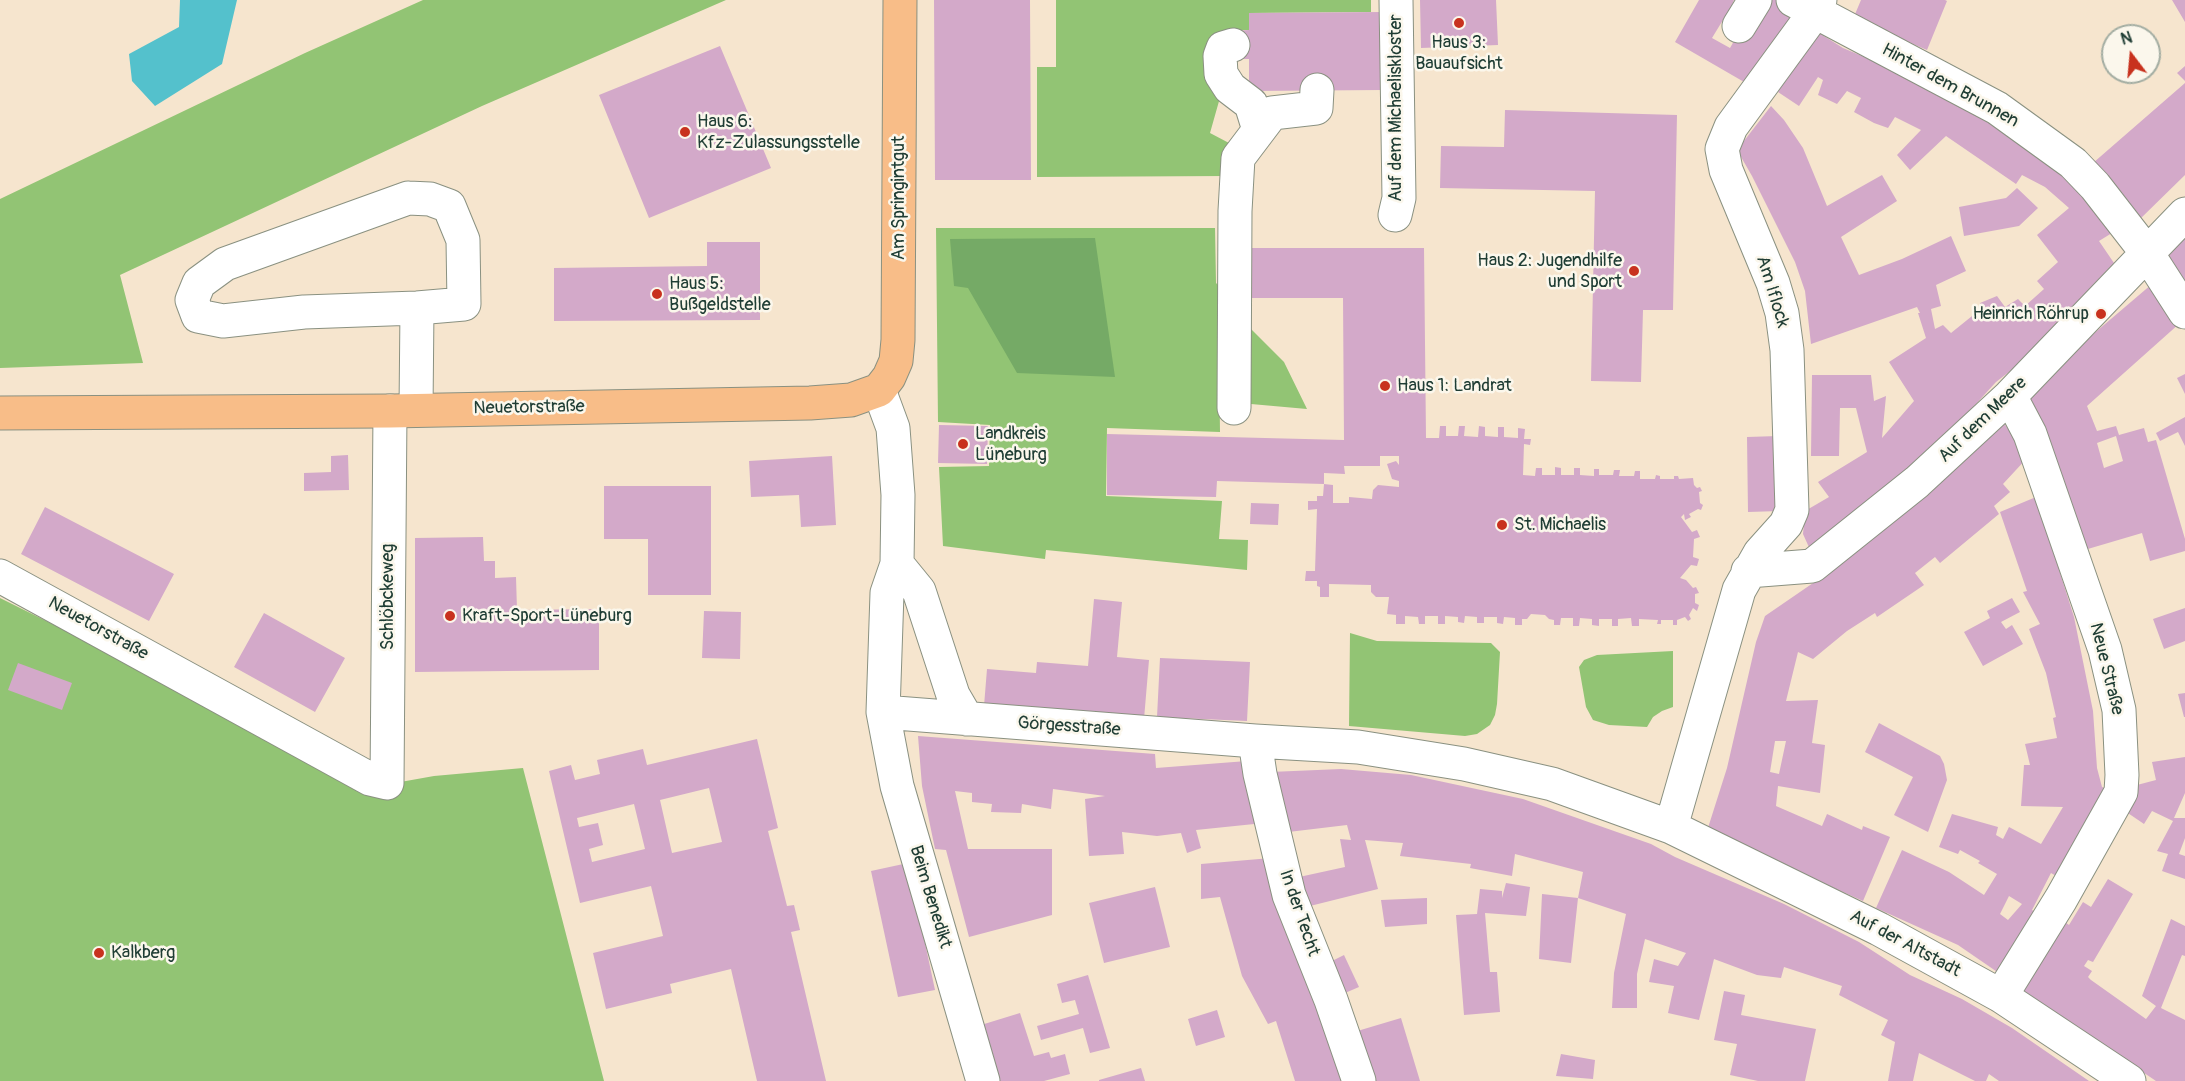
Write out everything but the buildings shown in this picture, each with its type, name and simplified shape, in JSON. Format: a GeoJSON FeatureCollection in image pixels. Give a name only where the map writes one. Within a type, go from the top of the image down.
{"type":"FeatureCollection","features":[{"type":"Feature","properties":{"kind":"main road","name":"Am Springintgut"},"geometry":{"type":"LineString","coordinates":[[879,390],[890,377],[896,361],[898,340],[900,0]]}},
{"type":"Feature","properties":{"kind":"main road","name":"Neuetorstraße"},"geometry":{"type":"LineString","coordinates":[[0,413],[403,410],[810,403],[851,400],[879,390]]}},
{"type":"Feature","properties":{"kind":"street","name":"Auf dem Michaeliskloster"},"geometry":{"type":"LineString","coordinates":[[1395,215],[1400,198],[1396,0]]}},
{"type":"Feature","properties":{"kind":"street","name":"Hinter dem Brunnen"},"geometry":{"type":"LineString","coordinates":[[1809,4],[1988,103],[2073,163],[2095,186],[2147,253],[2185,312]]}},
{"type":"Feature","properties":{"kind":"street","name":"Am Iflock"},"geometry":{"type":"LineString","coordinates":[[1743,580],[1760,553],[1786,524],[1792,510],[1788,351],[1782,313],[1773,283],[1726,170],[1722,149],[1731,127],[1809,4]]}},
{"type":"Feature","properties":{"kind":"street"},"geometry":{"type":"LineString","coordinates":[[1233,45],[1223,48],[1220,56],[1221,74],[1230,88],[1251,104],[1259,130]]}},
{"type":"Feature","properties":{"kind":"street"},"geometry":{"type":"LineString","coordinates":[[1234,408],[1235,212],[1238,158],[1272,113],[1316,108],[1317,90]]}},
{"type":"Feature","properties":{"kind":"street"},"geometry":{"type":"LineString","coordinates":[[408,198],[430,199],[449,206],[463,240],[464,304],[417,308],[304,312],[223,321],[198,316],[192,300],[200,283],[225,264],[408,198]]}},
{"type":"Feature","properties":{"kind":"street","name":"Auf dem Meere"},"geometry":{"type":"LineString","coordinates":[[1743,580],[1812,566],[1917,482],[2010,396],[2185,214]]}},
{"type":"Feature","properties":{"kind":"street","name":"Schlöbckeweg"},"geometry":{"type":"LineString","coordinates":[[387,783],[403,410],[417,308]]}},
{"type":"Feature","properties":{"kind":"street"},"geometry":{"type":"LineString","coordinates":[[879,390],[893,428],[898,495],[897,564],[887,593],[883,712]]}},
{"type":"Feature","properties":{"kind":"street","name":"Neue Straße"},"geometry":{"type":"LineString","coordinates":[[2001,996],[2061,900],[2121,792],[2122,775],[2119,710],[2105,650],[2030,434],[2010,396]]}},
{"type":"Feature","properties":{"kind":"street"},"geometry":{"type":"LineString","coordinates":[[897,564],[919,591],[953,695],[968,719]]}},
{"type":"Feature","properties":{"kind":"street","name":"Neuetorstraße"},"geometry":{"type":"LineString","coordinates":[[0,576],[370,778],[387,783]]}},
{"type":"Feature","properties":{"kind":"street"},"geometry":{"type":"LineString","coordinates":[[1671,827],[1743,580]]}},
{"type":"Feature","properties":{"kind":"street","name":"Görgesstraße"},"geometry":{"type":"LineString","coordinates":[[883,712],[1358,747],[1464,764],[1552,784],[1671,827]]}},
{"type":"Feature","properties":{"kind":"street","name":"Beim Benedikt"},"geometry":{"type":"LineString","coordinates":[[883,712],[897,786],[983,1081]]}},
{"type":"Feature","properties":{"kind":"street","name":"In der Techt"},"geometry":{"type":"LineString","coordinates":[[1255,741],[1260,774],[1289,895],[1331,1000],[1359,1081]]}},
{"type":"Feature","properties":{"kind":"street","name":"Auf der Altstadt"},"geometry":{"type":"LineString","coordinates":[[1671,827],[1879,929],[2001,996],[2129,1081]]}},
{"type":"Feature","properties":{"kind":"green space"},"geometry":{"type":"Polygon","coordinates":[[[423,0],[726,0],[482,106],[120,275],[143,363],[0,368],[0,199],[305,53],[423,0]]]}},
{"type":"Feature","properties":{"kind":"green space"},"geometry":{"type":"Polygon","coordinates":[[[1056,0],[1371,0],[1371,12],[1249,13],[1249,30],[1223,31],[1215,38],[1223,87],[1210,133],[1229,143],[1227,176],[1037,177],[1037,67],[1056,67],[1056,0]]]}},
{"type":"Feature","properties":{"kind":"green space"},"geometry":{"type":"Polygon","coordinates":[[[936,228],[1215,228],[1220,432],[1107,428],[1106,496],[1222,501],[1219,539],[1248,540],[1247,570],[1046,550],[1045,559],[943,546],[939,467],[989,466],[990,425],[938,422],[936,228]]]}},
{"type":"Feature","properties":{"kind":"green space"},"geometry":{"type":"Polygon","coordinates":[[[1095,238],[1115,377],[1017,373],[968,288],[954,286],[950,239],[1095,238]]]}},
{"type":"Feature","properties":{"kind":"green space"},"geometry":{"type":"Polygon","coordinates":[[[1251,329],[1284,362],[1307,409],[1251,404],[1251,329]]]}},
{"type":"Feature","properties":{"kind":"green space","name":"Kalkberg"},"geometry":{"type":"Polygon","coordinates":[[[0,598],[378,786],[434,776],[523,768],[604,1081],[0,1081],[0,598]]]}},
{"type":"Feature","properties":{"kind":"green space"},"geometry":{"type":"Polygon","coordinates":[[[1350,633],[1377,641],[1491,643],[1500,652],[1497,704],[1490,725],[1477,734],[1465,736],[1349,726],[1350,633]]]}},
{"type":"Feature","properties":{"kind":"green space"},"geometry":{"type":"Polygon","coordinates":[[[1673,651],[1673,707],[1653,717],[1647,727],[1609,725],[1593,720],[1586,707],[1579,667],[1584,660],[1597,655],[1673,651]]]}},
{"type":"Feature","properties":{"kind":"water"},"geometry":{"type":"Polygon","coordinates":[[[180,0],[237,0],[222,64],[155,106],[132,81],[129,54],[179,27],[180,0]]]}},
{"type":"Feature","properties":{"kind":"place","name":"Haus 3: Bauaufsicht"},"geometry":{"type":"Point","coordinates":[1459,23]}},
{"type":"Feature","properties":{"kind":"place","name":"Haus 6: Kfz-Zulassungsstelle"},"geometry":{"type":"Point","coordinates":[685,132]}},
{"type":"Feature","properties":{"kind":"place","name":"Haus 2: Jugendhilfe und Sport"},"geometry":{"type":"Point","coordinates":[1634,271]}},
{"type":"Feature","properties":{"kind":"place","name":"Haus 5: Bußgeldstelle"},"geometry":{"type":"Point","coordinates":[657,294]}},
{"type":"Feature","properties":{"kind":"place","name":"Heinrich Röhrup"},"geometry":{"type":"Point","coordinates":[2101,314]}},
{"type":"Feature","properties":{"kind":"place","name":"Haus 1: Landrat"},"geometry":{"type":"Point","coordinates":[1385,386]}},
{"type":"Feature","properties":{"kind":"place","name":"Landkreis Lüneburg"},"geometry":{"type":"Point","coordinates":[963,444]}},
{"type":"Feature","properties":{"kind":"place","name":"St. Michaelis"},"geometry":{"type":"Point","coordinates":[1502,525]}},
{"type":"Feature","properties":{"kind":"place","name":"Kraft-Sport-Lüneburg"},"geometry":{"type":"Point","coordinates":[450,616]}},
{"type":"Feature","properties":{"kind":"place","name":"Kalkberg"},"geometry":{"type":"Point","coordinates":[99,953]}}]}
